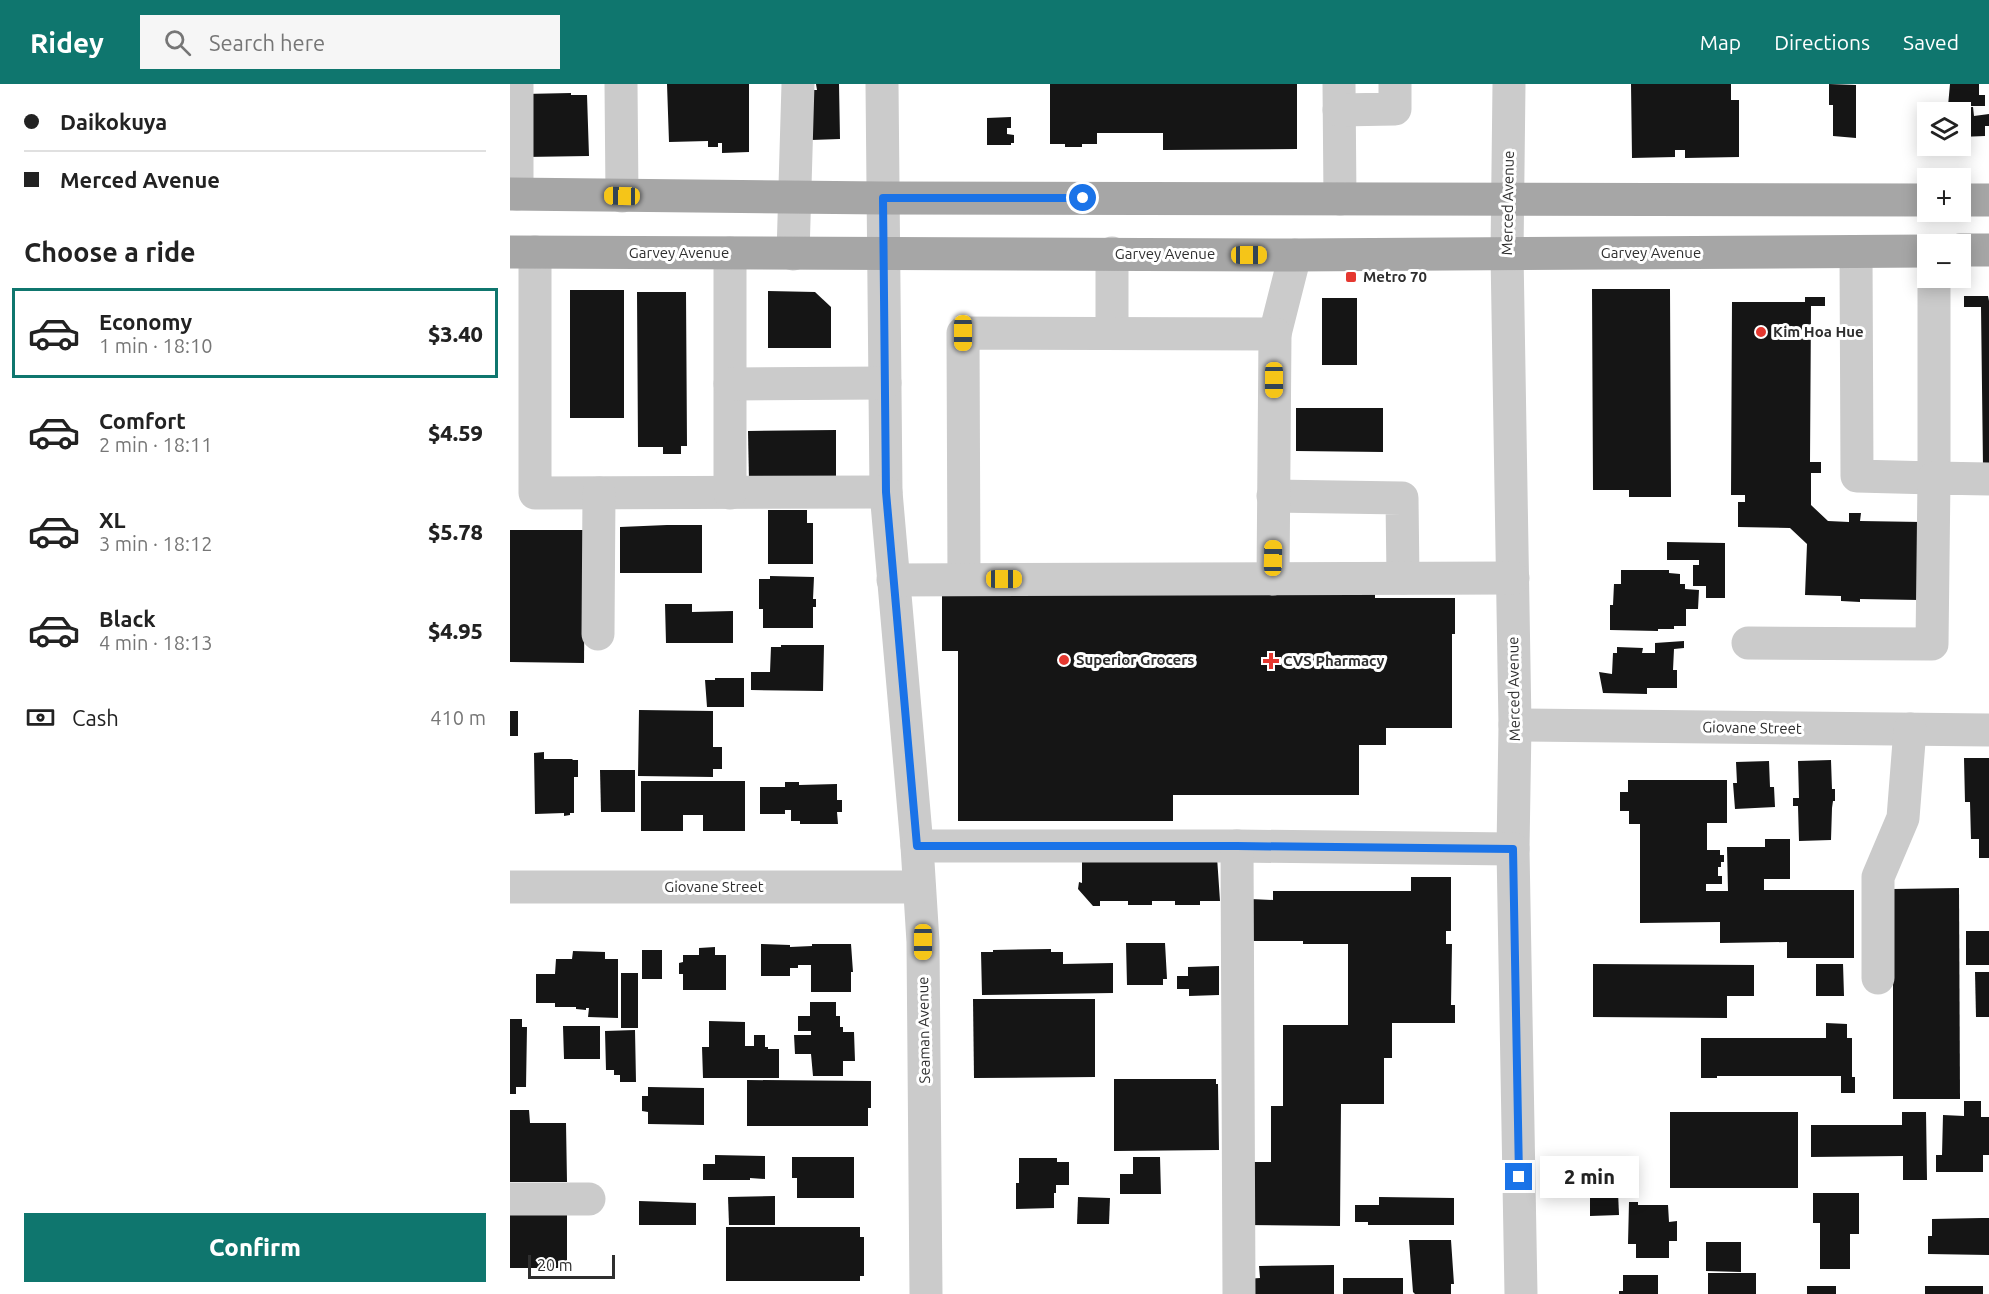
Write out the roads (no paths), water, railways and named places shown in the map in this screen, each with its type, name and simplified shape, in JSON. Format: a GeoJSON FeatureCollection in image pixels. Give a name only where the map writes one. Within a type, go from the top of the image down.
{"type":"FeatureCollection","features":[{"type":"Feature","properties":{"kind":"main road"},"geometry":{"type":"LineString","coordinates":[[513,194],[883,198],[1917,200]]}},
{"type":"Feature","properties":{"kind":"main road"},"geometry":{"type":"LineString","coordinates":[[1971,200],[1989,200]]}},
{"type":"Feature","properties":{"kind":"main road"},"geometry":{"type":"LineString","coordinates":[[1971,250],[1989,250]]}},
{"type":"Feature","properties":{"kind":"main road","name":"Garvey Avenue"},"geometry":{"type":"LineString","coordinates":[[523,252],[1295,255],[1917,251]]}},
{"type":"Feature","properties":{"kind":"street"},"geometry":{"type":"LineString","coordinates":[[513,194],[517,84]]}},
{"type":"Feature","properties":{"kind":"street"},"geometry":{"type":"LineString","coordinates":[[621,84],[622,196]]}},
{"type":"Feature","properties":{"kind":"street"},"geometry":{"type":"LineString","coordinates":[[793,254],[798,84]]}},
{"type":"Feature","properties":{"kind":"street","name":"Seaman Avenue"},"geometry":{"type":"LineString","coordinates":[[882,84],[886,492],[917,846],[923,942],[926,1294]]}},
{"type":"Feature","properties":{"kind":"street"},"geometry":{"type":"LineString","coordinates":[[1340,199],[1339,97],[1395,109],[1395,84]]}},
{"type":"Feature","properties":{"kind":"street","name":"Merced Avenue"},"geometry":{"type":"LineString","coordinates":[[1509,84],[1507,254],[1515,725],[1513,849],[1521,1294]]}},
{"type":"Feature","properties":{"kind":"street"},"geometry":{"type":"LineString","coordinates":[[523,252],[535,493],[886,492]]}},
{"type":"Feature","properties":{"kind":"street"},"geometry":{"type":"LineString","coordinates":[[1856,252],[1857,476],[1989,479]]}},
{"type":"Feature","properties":{"kind":"street"},"geometry":{"type":"LineString","coordinates":[[730,254],[730,493]]}},
{"type":"Feature","properties":{"kind":"street"},"geometry":{"type":"LineString","coordinates":[[1112,254],[1112,332]]}},
{"type":"Feature","properties":{"kind":"street"},"geometry":{"type":"LineString","coordinates":[[1273,579],[1275,334],[1295,255]]}},
{"type":"Feature","properties":{"kind":"street"},"geometry":{"type":"LineString","coordinates":[[1748,643],[1932,644],[1934,288]]}},
{"type":"Feature","properties":{"kind":"street"},"geometry":{"type":"LineString","coordinates":[[964,579],[963,333],[1275,334]]}},
{"type":"Feature","properties":{"kind":"street"},"geometry":{"type":"LineString","coordinates":[[730,384],[885,383]]}},
{"type":"Feature","properties":{"kind":"street"},"geometry":{"type":"LineString","coordinates":[[598,634],[599,493]]}},
{"type":"Feature","properties":{"kind":"street"},"geometry":{"type":"LineString","coordinates":[[1273,496],[1402,498],[1403,578]]}},
{"type":"Feature","properties":{"kind":"street"},"geometry":{"type":"LineString","coordinates":[[894,580],[1513,578]]}},
{"type":"Feature","properties":{"kind":"street","name":"Giovane Street"},"geometry":{"type":"LineString","coordinates":[[1515,725],[1989,730]]}},
{"type":"Feature","properties":{"kind":"street"},"geometry":{"type":"LineString","coordinates":[[1878,978],[1878,877],[1903,818],[1910,729]]}},
{"type":"Feature","properties":{"kind":"street"},"geometry":{"type":"LineString","coordinates":[[917,846],[1513,849]]}},
{"type":"Feature","properties":{"kind":"street"},"geometry":{"type":"LineString","coordinates":[[1237,846],[1239,1294]]}},
{"type":"Feature","properties":{"kind":"street","name":"Giovane Street"},"geometry":{"type":"LineString","coordinates":[[510,887],[919,887]]}},
{"type":"Feature","properties":{"kind":"street"},"geometry":{"type":"LineString","coordinates":[[510,1199],[589,1199]]}},
{"type":"Feature","properties":{"kind":"place","name":"Metro 70"},"geometry":{"type":"Point","coordinates":[1351,277]}},
{"type":"Feature","properties":{"kind":"place","name":"Kim Hoa Hue"},"geometry":{"type":"Point","coordinates":[1761,332]}},
{"type":"Feature","properties":{"kind":"place","name":"Superior Grocers"},"geometry":{"type":"Point","coordinates":[1064,660]}},
{"type":"Feature","properties":{"kind":"place","name":"CVS Pharmacy"},"geometry":{"type":"Point","coordinates":[1271,661]}}]}
